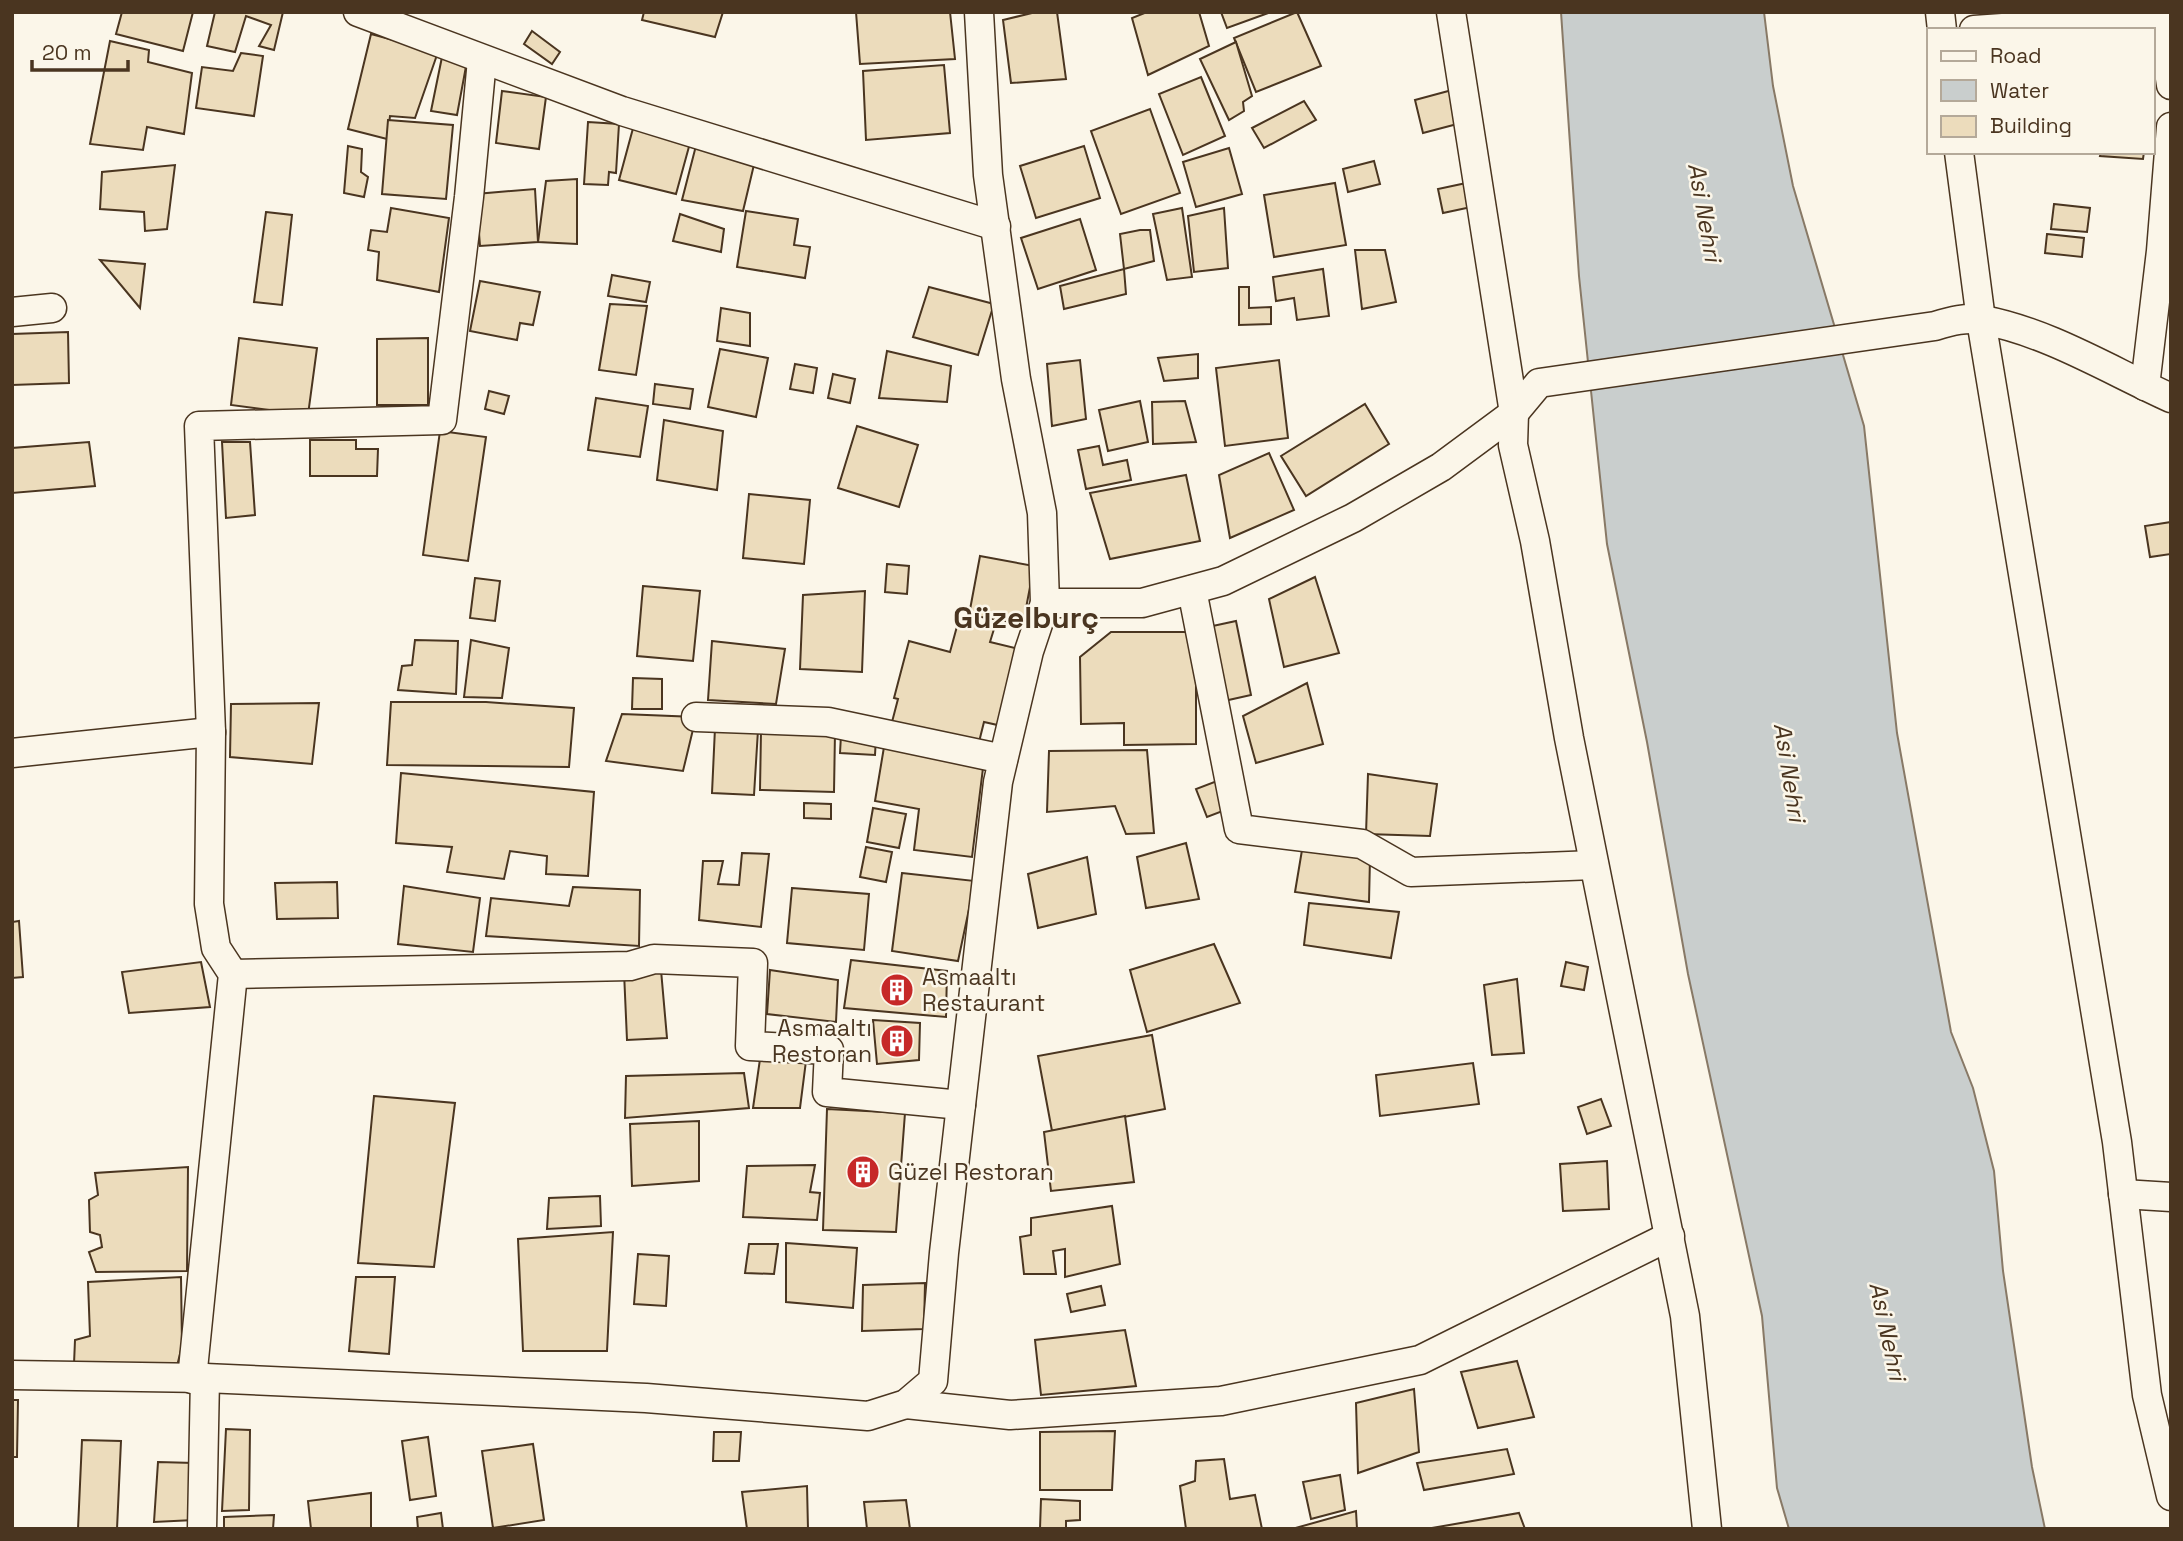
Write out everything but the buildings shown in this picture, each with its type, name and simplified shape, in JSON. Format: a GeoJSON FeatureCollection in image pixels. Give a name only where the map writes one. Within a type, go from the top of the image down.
{"type":"FeatureCollection","features":[{"type":"Feature","properties":{"kind":"street"},"geometry":{"type":"LineString","coordinates":[[358,12],[622,111],[996,226]]}},
{"type":"Feature","properties":{"kind":"street"},"geometry":{"type":"LineString","coordinates":[[12,1375],[198,1379],[646,1398],[868,1416],[905,1404],[933,1381],[961,1105],[1003,759],[1045,603],[1042,513],[1016,379],[988,175],[979,12]]}},
{"type":"Feature","properties":{"kind":"street"},"geometry":{"type":"LineString","coordinates":[[1451,12],[1514,413],[1513,445],[1535,541],[1594,865],[1685,1316],[1707,1529]]}},
{"type":"Feature","properties":{"kind":"street"},"geometry":{"type":"LineString","coordinates":[[1998,28],[2161,15],[2171,85]]}},
{"type":"Feature","properties":{"kind":"street"},"geometry":{"type":"LineString","coordinates":[[202,1529],[198,1379],[233,974],[216,948],[209,904],[211,732],[199,426],[442,420],[469,197],[482,60]]}},
{"type":"Feature","properties":{"kind":"street"},"geometry":{"type":"LineString","coordinates":[[2145,386],[2161,251],[2171,127]]}},
{"type":"Feature","properties":{"kind":"street"},"geometry":{"type":"LineString","coordinates":[[1959,154],[1981,320],[2110,1101],[2147,1395],[2170,1490]]}},
{"type":"Feature","properties":{"kind":"street"},"geometry":{"type":"LineString","coordinates":[[12,312],[52,308]]}},
{"type":"Feature","properties":{"kind":"street"},"geometry":{"type":"LineString","coordinates":[[1045,603],[1142,603],[1223,581],[1353,518],[1441,467],[1514,413],[1539,383],[1936,326],[1957,319],[1981,320],[2021,330],[2171,398]]}},
{"type":"Feature","properties":{"kind":"street"},"geometry":{"type":"LineString","coordinates":[[1192,590],[1239,828],[1362,844],[1411,873],[1594,865]]}},
{"type":"Feature","properties":{"kind":"street"},"geometry":{"type":"LineString","coordinates":[[696,718],[828,722],[1003,759]]}},
{"type":"Feature","properties":{"kind":"street"},"geometry":{"type":"LineString","coordinates":[[12,753],[211,732]]}},
{"type":"Feature","properties":{"kind":"street"},"geometry":{"type":"LineString","coordinates":[[233,974],[630,966],[654,959],[753,963],[750,1046],[829,1050],[827,1092],[961,1105]]}},
{"type":"Feature","properties":{"kind":"street"},"geometry":{"type":"LineString","coordinates":[[2123,1194],[2171,1197]]}},
{"type":"Feature","properties":{"kind":"street"},"geometry":{"type":"LineString","coordinates":[[905,1404],[1010,1415],[1222,1401],[1420,1360],[1670,1236]]}},
{"type":"Feature","properties":{"kind":"water","name":"Asi Nehri"},"geometry":{"type":"Polygon","coordinates":[[[1561,12],[1764,12],[1773,86],[1793,186],[1864,426],[1897,733],[1951,1032],[1973,1088],[1994,1171],[2003,1271],[2032,1467],[2045,1529],[1789,1529],[1777,1488],[1762,1316],[1688,974],[1647,742],[1607,544],[1579,276],[1561,12]]]}},
{"type":"Feature","properties":{"kind":"place","name":"Asmaaltı Restaurant"},"geometry":{"type":"Point","coordinates":[897,990]}},
{"type":"Feature","properties":{"kind":"place","name":"Asmaaltı Restoran"},"geometry":{"type":"Point","coordinates":[897,1041]}},
{"type":"Feature","properties":{"kind":"place","name":"Güzel Restoran"},"geometry":{"type":"Point","coordinates":[863,1172]}},
{"type":"Feature","properties":{"kind":"district","name":"Güzelburç"},"geometry":{"type":"Point","coordinates":[1026,617]}}]}
